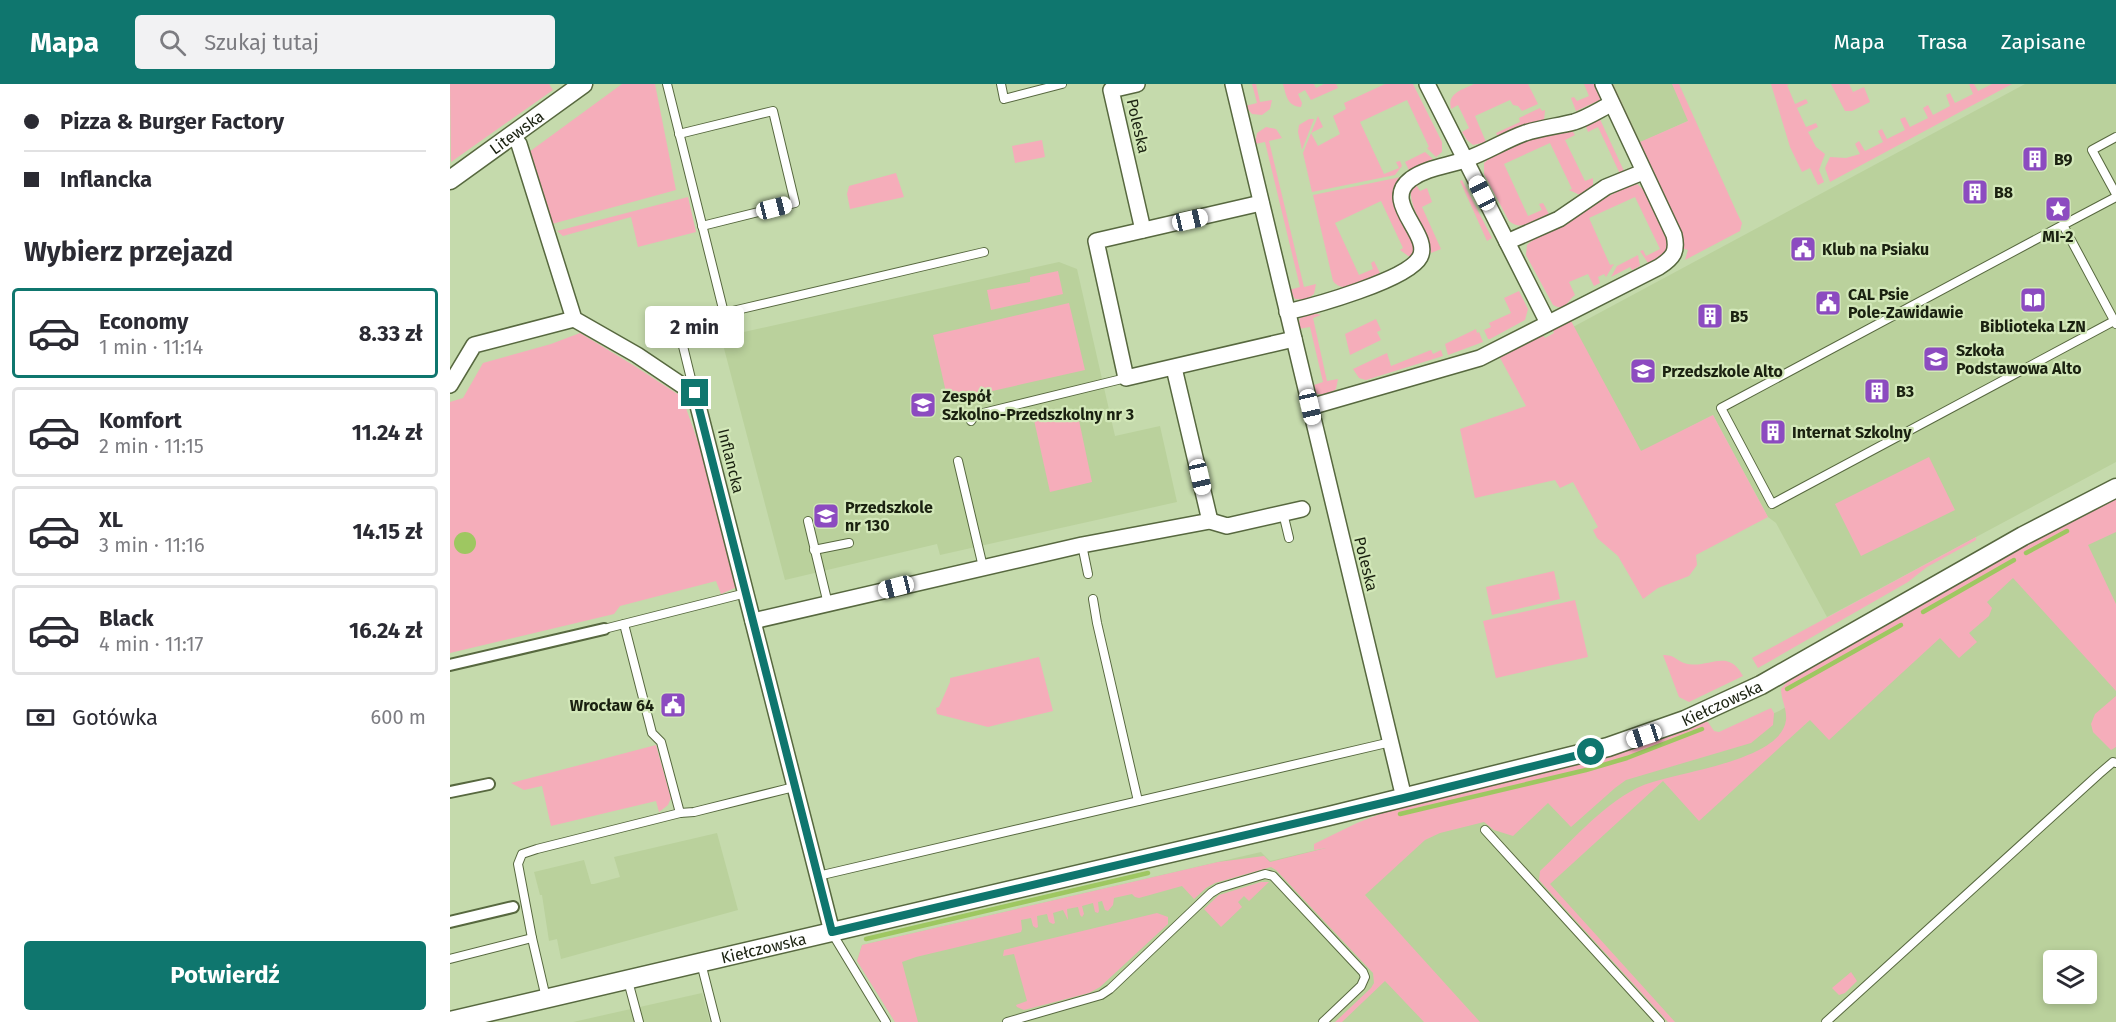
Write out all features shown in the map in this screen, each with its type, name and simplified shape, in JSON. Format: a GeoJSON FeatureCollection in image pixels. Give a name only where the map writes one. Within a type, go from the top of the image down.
{"type":"FeatureCollection","features":[{"type":"Feature","properties":{"kind":"street","name":"Litewska"},"geometry":{"type":"LineString","coordinates":[[450,180],[583,84]]}},
{"type":"Feature","properties":{"kind":"street","name":"Poleska"},"geometry":{"type":"LineString","coordinates":[[1137,84],[1111,90],[1143,230]]}},
{"type":"Feature","properties":{"kind":"street","name":"Poleska"},"geometry":{"type":"LineString","coordinates":[[1233,84],[1404,798]]}},
{"type":"Feature","properties":{"kind":"street"},"geometry":{"type":"LineString","coordinates":[[1427,84],[1548,323]]}},
{"type":"Feature","properties":{"kind":"street"},"geometry":{"type":"LineString","coordinates":[[1310,407],[1480,358],[1659,267],[1675,254],[1674,236],[1603,84]]}},
{"type":"Feature","properties":{"kind":"street"},"geometry":{"type":"LineString","coordinates":[[1287,312],[1326,303],[1413,266],[1421,256],[1422,246],[1403,208],[1402,197],[1403,187],[1412,178],[1438,167],[1465,160],[1526,133],[1576,121],[1611,104]]}},
{"type":"Feature","properties":{"kind":"street"},"geometry":{"type":"LineString","coordinates":[[512,135],[519,144],[574,319],[695,393]]}},
{"type":"Feature","properties":{"kind":"street"},"geometry":{"type":"LineString","coordinates":[[1507,242],[1559,219],[1606,187],[1643,172]]}},
{"type":"Feature","properties":{"kind":"street"},"geometry":{"type":"LineString","coordinates":[[1261,203],[1096,241],[1126,378],[1294,339]]}},
{"type":"Feature","properties":{"kind":"street"},"geometry":{"type":"LineString","coordinates":[[450,385],[474,345],[574,319]]}},
{"type":"Feature","properties":{"kind":"street"},"geometry":{"type":"LineString","coordinates":[[1174,368],[1210,521]]}},
{"type":"Feature","properties":{"kind":"street","name":"Inflancka"},"geometry":{"type":"LineString","coordinates":[[695,393],[832,932]]}},
{"type":"Feature","properties":{"kind":"street","name":"Kiełczowska"},"geometry":{"type":"LineString","coordinates":[[450,1021],[482,1018],[546,998],[1404,798],[1598,750],[1685,720],[1761,685],[2023,536],[2116,488]]}},
{"type":"Feature","properties":{"kind":"street"},"geometry":{"type":"LineString","coordinates":[[753,621],[1082,545],[1210,521],[1227,526],[1302,509]]}},
{"type":"Feature","properties":{"kind":"street"},"geometry":{"type":"LineString","coordinates":[[450,665],[604,629]]}},
{"type":"Feature","properties":{"kind":"street"},"geometry":{"type":"LineString","coordinates":[[450,792],[489,784]]}},
{"type":"Feature","properties":{"kind":"street"},"geometry":{"type":"LineString","coordinates":[[450,922],[513,907]]}},
{"type":"Feature","properties":{"kind":"lane"},"geometry":{"type":"LineString","coordinates":[[667,84],[724,313]]}},
{"type":"Feature","properties":{"kind":"lane"},"geometry":{"type":"LineString","coordinates":[[1001,84],[1004,99],[1032,88],[1062,84]]}},
{"type":"Feature","properties":{"kind":"lane"},"geometry":{"type":"LineString","coordinates":[[679,134],[772,111],[795,203],[702,226]]}},
{"type":"Feature","properties":{"kind":"lane"},"geometry":{"type":"LineString","coordinates":[[2063,225],[2115,323],[1772,504],[1721,408],[2116,195],[2092,150],[2116,137]]}},
{"type":"Feature","properties":{"kind":"lane"},"geometry":{"type":"LineString","coordinates":[[695,393],[681,338],[683,331],[691,322],[984,252]]}},
{"type":"Feature","properties":{"kind":"lane"},"geometry":{"type":"LineString","coordinates":[[971,422],[975,415],[1126,378]]}},
{"type":"Feature","properties":{"kind":"lane"},"geometry":{"type":"LineString","coordinates":[[958,461],[983,567]]}},
{"type":"Feature","properties":{"kind":"lane"},"geometry":{"type":"LineString","coordinates":[[1283,513],[1288,538]]}},
{"type":"Feature","properties":{"kind":"lane"},"geometry":{"type":"LineString","coordinates":[[808,521],[828,604]]}},
{"type":"Feature","properties":{"kind":"lane"},"geometry":{"type":"LineString","coordinates":[[814,550],[849,543]]}},
{"type":"Feature","properties":{"kind":"lane"},"geometry":{"type":"LineString","coordinates":[[1082,545],[1088,574]]}},
{"type":"Feature","properties":{"kind":"lane"},"geometry":{"type":"LineString","coordinates":[[604,629],[746,593]]}},
{"type":"Feature","properties":{"kind":"lane"},"geometry":{"type":"LineString","coordinates":[[1094,599],[1099,634],[1138,801]]}},
{"type":"Feature","properties":{"kind":"lane"},"geometry":{"type":"LineString","coordinates":[[624,624],[652,733],[661,742],[680,813]]}},
{"type":"Feature","properties":{"kind":"lane"},"geometry":{"type":"LineString","coordinates":[[818,876],[1391,742]]}},
{"type":"Feature","properties":{"kind":"lane"},"geometry":{"type":"LineString","coordinates":[[1826,1022],[2106,768],[2113,762],[2116,763]]}},
{"type":"Feature","properties":{"kind":"lane"},"geometry":{"type":"LineString","coordinates":[[546,998],[518,864],[522,854],[680,813],[694,812],[794,787]]}},
{"type":"Feature","properties":{"kind":"lane"},"geometry":{"type":"LineString","coordinates":[[1485,830],[1660,1022]]}},
{"type":"Feature","properties":{"kind":"lane"},"geometry":{"type":"LineString","coordinates":[[1007,1022],[1101,995],[1211,893],[1219,888],[1265,874],[1273,876],[1363,972],[1365,977],[1361,986],[1323,1022]]}},
{"type":"Feature","properties":{"kind":"lane"},"geometry":{"type":"LineString","coordinates":[[832,932],[886,1022]]}},
{"type":"Feature","properties":{"kind":"lane"},"geometry":{"type":"LineString","coordinates":[[450,959],[532,938]]}},
{"type":"Feature","properties":{"kind":"lane"},"geometry":{"type":"LineString","coordinates":[[701,963],[716,1022]]}},
{"type":"Feature","properties":{"kind":"lane"},"geometry":{"type":"LineString","coordinates":[[627,980],[639,1022]]}},
{"type":"Feature","properties":{"kind":"shaded area"},"geometry":{"type":"Polygon","coordinates":[[[450,84],[549,84],[553,90],[451,162],[450,84]]]}},
{"type":"Feature","properties":{"kind":"shaded area"},"geometry":{"type":"Polygon","coordinates":[[[622,84],[655,84],[676,190],[552,224],[529,152],[622,84]]]}},
{"type":"Feature","properties":{"kind":"shaded area"},"geometry":{"type":"Polygon","coordinates":[[[1252,84],[1256,84],[1260,102],[1272,100],[1270,109],[1262,115],[1252,114],[1245,106],[1257,103],[1252,84]]]}},
{"type":"Feature","properties":{"kind":"shaded area"},"geometry":{"type":"Polygon","coordinates":[[[1283,84],[1314,84],[1316,88],[1324,84],[1336,84],[1338,88],[1311,100],[1305,90],[1298,94],[1302,103],[1301,107],[1290,102],[1283,84]]]}},
{"type":"Feature","properties":{"kind":"shaded area"},"geometry":{"type":"Polygon","coordinates":[[[1385,84],[1413,84],[1442,142],[1442,152],[1436,157],[1427,148],[1429,147],[1407,100],[1360,122],[1384,174],[1399,168],[1396,162],[1400,161],[1402,166],[1395,175],[1312,192],[1303,153],[1311,133],[1318,146],[1340,134],[1333,116],[1346,109],[1344,103],[1385,84]]]}},
{"type":"Feature","properties":{"kind":"shaded area"},"geometry":{"type":"Polygon","coordinates":[[[1474,84],[1528,84],[1538,104],[1522,111],[1510,100],[1475,116],[1486,142],[1473,145],[1462,132],[1469,128],[1458,105],[1451,109],[1450,104],[1453,96],[1474,84]]]}},
{"type":"Feature","properties":{"kind":"shaded area"},"geometry":{"type":"Polygon","coordinates":[[[1584,84],[1595,84],[1602,99],[1576,111],[1571,98],[1574,97],[1577,101],[1589,96],[1584,84]]]}},
{"type":"Feature","properties":{"kind":"shaded area"},"geometry":{"type":"Polygon","coordinates":[[[1610,84],[1613,84],[1640,142],[1688,121],[1672,84],[1679,84],[1742,223],[1740,231],[1685,260],[1688,250],[1681,248],[1610,84]]]}},
{"type":"Feature","properties":{"kind":"shaded area"},"geometry":{"type":"Polygon","coordinates":[[[1612,84],[1673,84],[1690,120],[1639,143],[1612,84]]]}},
{"type":"Feature","properties":{"kind":"shaded area"},"geometry":{"type":"Polygon","coordinates":[[[1771,84],[1789,84],[1787,85],[1795,104],[1806,99],[1808,103],[1797,108],[1806,127],[1816,123],[1818,127],[1808,132],[1816,147],[1825,154],[1819,170],[1824,182],[1818,185],[1810,168],[1802,172],[1790,147],[1771,84]]]}},
{"type":"Feature","properties":{"kind":"shaded area"},"geometry":{"type":"Polygon","coordinates":[[[1831,84],[1849,84],[1853,92],[1864,87],[1870,102],[1852,111],[1845,111],[1831,84]]]}},
{"type":"Feature","properties":{"kind":"shaded area"},"geometry":{"type":"Polygon","coordinates":[[[1969,84],[1974,84],[1978,91],[1992,84],[2012,84],[1830,182],[1825,168],[1830,157],[1846,158],[1860,154],[1855,144],[1859,141],[1865,151],[1883,142],[1878,131],[1882,129],[1887,139],[1905,130],[1900,119],[1905,117],[1910,127],[1928,118],[1923,108],[1928,105],[1933,115],[1950,106],[1946,95],[1950,93],[1955,103],[1973,94],[1969,84]]]}},
{"type":"Feature","properties":{"kind":"shaded area"},"geometry":{"type":"Polygon","coordinates":[[[2025,84],[2116,84],[2116,462],[1827,617],[1776,523],[1768,517],[1713,415],[1641,452],[1573,327],[2025,84]]]}},
{"type":"Feature","properties":{"kind":"shaded area"},"geometry":{"type":"Polygon","coordinates":[[[1540,108],[1542,111],[1545,110],[1544,121],[1523,125],[1498,137],[1496,133],[1520,122],[1519,118],[1540,108]]]}},
{"type":"Feature","properties":{"kind":"shaded area"},"geometry":{"type":"Polygon","coordinates":[[[1598,115],[1624,171],[1636,166],[1621,176],[1598,127],[1588,132],[1585,124],[1598,115]]]}},
{"type":"Feature","properties":{"kind":"shaded area"},"geometry":{"type":"Polygon","coordinates":[[[1318,116],[1323,127],[1311,133],[1318,116]]]}},
{"type":"Feature","properties":{"kind":"shaded area"},"geometry":{"type":"Polygon","coordinates":[[[1309,119],[1314,119],[1302,150],[1298,132],[1299,125],[1309,119]]]}},
{"type":"Feature","properties":{"kind":"shaded area"},"geometry":{"type":"Polygon","coordinates":[[[1266,127],[1276,129],[1282,138],[1269,141],[1304,287],[1316,284],[1314,294],[1306,300],[1295,299],[1289,290],[1300,287],[1265,142],[1255,144],[1257,133],[1266,127]]]}},
{"type":"Feature","properties":{"kind":"shaded area"},"geometry":{"type":"Polygon","coordinates":[[[1571,129],[1575,135],[1565,140],[1585,181],[1593,178],[1593,186],[1580,195],[1569,190],[1572,189],[1550,143],[1504,164],[1528,216],[1542,210],[1539,204],[1543,203],[1549,214],[1524,225],[1509,221],[1484,174],[1484,163],[1510,149],[1509,145],[1528,138],[1571,129]]]}},
{"type":"Feature","properties":{"kind":"shaded area"},"geometry":{"type":"Polygon","coordinates":[[[1042,140],[1045,157],[1015,163],[1012,146],[1042,140]]]}},
{"type":"Feature","properties":{"kind":"shaded area"},"geometry":{"type":"Polygon","coordinates":[[[1425,152],[1433,159],[1409,170],[1405,162],[1425,152]]]}},
{"type":"Feature","properties":{"kind":"shaded area"},"geometry":{"type":"Polygon","coordinates":[[[896,173],[904,197],[850,209],[847,194],[849,186],[896,173]]]}},
{"type":"Feature","properties":{"kind":"shaded area"},"geometry":{"type":"Polygon","coordinates":[[[1401,177],[1395,189],[1395,200],[1412,240],[1414,249],[1411,258],[1400,250],[1403,248],[1381,201],[1335,223],[1359,275],[1373,269],[1371,263],[1374,261],[1380,273],[1349,287],[1338,285],[1333,281],[1313,195],[1401,177]]]}},
{"type":"Feature","properties":{"kind":"shaded area"},"geometry":{"type":"Polygon","coordinates":[[[1462,180],[1492,238],[1487,241],[1460,181],[1462,180]]]}},
{"type":"Feature","properties":{"kind":"shaded area"},"geometry":{"type":"Polygon","coordinates":[[[1637,184],[1646,192],[1668,239],[1665,252],[1648,263],[1640,251],[1643,250],[1646,256],[1660,249],[1635,197],[1589,218],[1610,265],[1614,264],[1606,277],[1604,274],[1598,277],[1600,283],[1594,286],[1588,274],[1569,282],[1575,295],[1564,306],[1553,305],[1526,255],[1527,245],[1608,197],[1637,184]]]}},
{"type":"Feature","properties":{"kind":"shaded area"},"geometry":{"type":"Polygon","coordinates":[[[1416,185],[1420,191],[1427,188],[1432,202],[1422,207],[1441,249],[1431,253],[1411,197],[1411,190],[1416,185]]]}},
{"type":"Feature","properties":{"kind":"shaded area"},"geometry":{"type":"Polygon","coordinates":[[[688,197],[696,232],[638,247],[631,217],[563,236],[557,231],[688,197]]]}},
{"type":"Feature","properties":{"kind":"shaded area"},"geometry":{"type":"Polygon","coordinates":[[[1638,255],[1640,266],[1632,270],[1630,267],[1611,277],[1617,266],[1638,255]]]}},
{"type":"Feature","properties":{"kind":"shaded area","name":"Zespół Szkolno-Przedszkolny nr 3"},"geometry":{"type":"Polygon","coordinates":[[[1059,262],[1077,269],[1115,436],[1160,426],[1177,502],[940,555],[937,544],[785,580],[721,337],[1059,262]]]}},
{"type":"Feature","properties":{"kind":"shaded area"},"geometry":{"type":"Polygon","coordinates":[[[1058,271],[1063,294],[991,310],[987,290],[1030,282],[1030,277],[1058,271]]]}},
{"type":"Feature","properties":{"kind":"shaded area"},"geometry":{"type":"Polygon","coordinates":[[[1519,291],[1528,309],[1525,320],[1488,339],[1484,330],[1491,327],[1489,323],[1511,313],[1504,298],[1519,291]]]}},
{"type":"Feature","properties":{"kind":"shaded area"},"geometry":{"type":"Polygon","coordinates":[[[1069,303],[1085,370],[948,401],[933,335],[1069,303]]]}},
{"type":"Feature","properties":{"kind":"shaded area"},"geometry":{"type":"Polygon","coordinates":[[[1310,312],[1321,315],[1313,318],[1327,381],[1338,379],[1336,389],[1328,395],[1317,394],[1311,386],[1323,382],[1310,327],[1298,329],[1300,318],[1310,312]]]}},
{"type":"Feature","properties":{"kind":"shaded area"},"geometry":{"type":"Polygon","coordinates":[[[1376,319],[1381,330],[1377,332],[1381,340],[1350,355],[1345,334],[1376,319]]]}},
{"type":"Feature","properties":{"kind":"shaded area"},"geometry":{"type":"Polygon","coordinates":[[[1570,319],[1641,451],[1713,415],[1768,517],[1696,555],[1697,565],[1689,576],[1658,588],[1643,599],[1618,556],[1597,538],[1593,530],[1598,527],[1573,482],[1560,488],[1555,480],[1475,498],[1460,429],[1526,406],[1499,356],[1542,334],[1545,338],[1554,333],[1552,329],[1570,319]]]}},
{"type":"Feature","properties":{"kind":"shaded area"},"geometry":{"type":"Polygon","coordinates":[[[1476,329],[1483,342],[1448,355],[1445,344],[1476,329]]]}},
{"type":"Feature","properties":{"kind":"shaded area"},"geometry":{"type":"Polygon","coordinates":[[[580,333],[682,397],[708,470],[737,587],[721,594],[716,581],[620,606],[614,614],[450,653],[450,402],[463,398],[483,363],[551,344],[580,333]]]}},
{"type":"Feature","properties":{"kind":"shaded area"},"geometry":{"type":"Polygon","coordinates":[[[1431,350],[1433,354],[1441,350],[1443,356],[1366,380],[1359,378],[1353,369],[1387,353],[1391,366],[1431,350]]]}},
{"type":"Feature","properties":{"kind":"shaded area"},"geometry":{"type":"Polygon","coordinates":[[[1077,411],[1092,482],[1050,492],[1034,420],[1077,411]]]}},
{"type":"Feature","properties":{"kind":"shaded area"},"geometry":{"type":"Polygon","coordinates":[[[1929,457],[1955,510],[1861,556],[1835,504],[1929,457]]]}},
{"type":"Feature","properties":{"kind":"shaded area"},"geometry":{"type":"Polygon","coordinates":[[[2116,499],[2116,532],[2088,545],[2116,604],[2116,691],[2013,578],[1987,602],[1992,608],[1989,616],[1969,633],[1977,642],[1959,658],[1940,638],[1829,740],[1810,720],[1699,821],[1663,781],[1550,884],[1675,1022],[1668,1022],[1539,880],[1540,871],[1598,815],[1623,796],[1652,782],[1722,764],[1765,747],[1779,735],[1786,720],[1781,689],[1790,678],[2057,525],[2116,499]]]}},
{"type":"Feature","properties":{"kind":"shaded area"},"geometry":{"type":"Polygon","coordinates":[[[2116,516],[2116,1022],[895,1022],[857,961],[862,945],[1261,852],[1270,861],[1597,784],[1711,742],[1779,711],[2116,516]]]}},
{"type":"Feature","properties":{"kind":"shaded area"},"geometry":{"type":"Polygon","coordinates":[[[465,532],[473,535],[476,543],[473,551],[465,554],[457,551],[454,543],[457,535],[465,532]]]}},
{"type":"Feature","properties":{"kind":"shaded area"},"geometry":{"type":"Polygon","coordinates":[[[1976,537],[1976,540],[1927,567],[1908,582],[1758,668],[1752,658],[1976,537]]]}},
{"type":"Feature","properties":{"kind":"shaded area"},"geometry":{"type":"Polygon","coordinates":[[[1554,571],[1560,599],[1492,615],[1486,587],[1554,571]]]}},
{"type":"Feature","properties":{"kind":"shaded area"},"geometry":{"type":"Polygon","coordinates":[[[1575,600],[1588,657],[1496,678],[1483,621],[1575,600]]]}},
{"type":"Feature","properties":{"kind":"shaded area"},"geometry":{"type":"Polygon","coordinates":[[[1663,655],[1672,656],[1690,664],[1726,661],[1732,663],[1743,676],[1689,702],[1679,697],[1663,655]]]}},
{"type":"Feature","properties":{"kind":"shaded area"},"geometry":{"type":"Polygon","coordinates":[[[1039,657],[1053,711],[988,727],[937,714],[936,708],[939,707],[950,678],[1039,657]]]}},
{"type":"Feature","properties":{"kind":"shaded area"},"geometry":{"type":"Polygon","coordinates":[[[2116,696],[2116,747],[2111,750],[2093,732],[2091,724],[2095,714],[2116,696]]]}},
{"type":"Feature","properties":{"kind":"shaded area"},"geometry":{"type":"Polygon","coordinates":[[[1771,708],[1774,713],[1773,725],[1751,743],[1626,780],[1571,827],[1548,803],[1513,836],[1494,830],[1484,822],[1440,833],[1425,840],[1365,895],[1480,1022],[1424,1022],[1385,981],[1342,1022],[1335,1022],[1371,988],[1374,983],[1373,973],[1271,867],[1215,883],[1194,899],[1182,886],[1139,898],[1132,894],[1114,898],[1113,905],[1108,911],[1105,910],[1102,901],[1098,902],[1098,913],[1095,912],[1093,903],[1082,906],[1084,914],[1082,917],[1078,907],[1067,909],[1068,920],[1063,910],[1053,913],[1055,923],[1053,924],[1049,922],[1047,914],[1037,916],[1038,927],[1036,928],[1031,918],[1021,920],[1021,932],[902,962],[918,1022],[895,1022],[857,961],[862,945],[1218,862],[1264,856],[1270,862],[1326,848],[1314,850],[1314,844],[1385,812],[1621,751],[1703,721],[1708,722],[1714,731],[1719,732],[1771,708]]]}},
{"type":"Feature","properties":{"kind":"shaded area"},"geometry":{"type":"Polygon","coordinates":[[[656,745],[671,798],[668,805],[659,812],[656,801],[551,826],[542,786],[524,790],[511,783],[656,745]]]}},
{"type":"Feature","properties":{"kind":"shaded area"},"geometry":{"type":"Polygon","coordinates":[[[717,833],[738,910],[561,959],[557,939],[549,941],[542,895],[540,895],[534,872],[584,860],[591,884],[594,884],[620,877],[614,857],[717,833]]]}},
{"type":"Feature","properties":{"kind":"shaded area"},"geometry":{"type":"Polygon","coordinates":[[[1261,882],[1269,882],[1249,901],[1244,896],[1238,902],[1242,907],[1221,927],[1204,909],[1219,895],[1261,882]]]}},
{"type":"Feature","properties":{"kind":"shaded area"},"geometry":{"type":"Polygon","coordinates":[[[1157,913],[1168,917],[1168,924],[1100,987],[1089,993],[1024,1010],[1017,1007],[1016,1005],[1027,1001],[1014,954],[1003,956],[1004,950],[1157,913]]]}},
{"type":"Feature","properties":{"kind":"shaded area"},"geometry":{"type":"Polygon","coordinates":[[[1851,972],[1857,981],[1845,993],[1839,995],[1832,988],[1851,972]]]}},
{"type":"Feature","properties":{"kind":"shaded area"},"geometry":{"type":"Polygon","coordinates":[[[702,993],[710,1022],[573,1022],[702,993]]]}},
{"type":"Feature","properties":{"kind":"waterway"},"geometry":{"type":"LineString","coordinates":[[2026,553],[2067,531]]}},
{"type":"Feature","properties":{"kind":"waterway"},"geometry":{"type":"LineString","coordinates":[[1923,612],[2014,560]]}},
{"type":"Feature","properties":{"kind":"waterway"},"geometry":{"type":"LineString","coordinates":[[1787,689],[1901,625]]}},
{"type":"Feature","properties":{"kind":"waterway"},"geometry":{"type":"LineString","coordinates":[[1400,814],[1586,770],[1627,758],[1702,729]]}},
{"type":"Feature","properties":{"kind":"waterway"},"geometry":{"type":"LineString","coordinates":[[866,939],[1148,873]]}},
{"type":"Feature","properties":{"kind":"place","name":"B9"},"geometry":{"type":"Point","coordinates":[2035,159]}},
{"type":"Feature","properties":{"kind":"place","name":"B8"},"geometry":{"type":"Point","coordinates":[1975,192]}},
{"type":"Feature","properties":{"kind":"place","name":"MI-2"},"geometry":{"type":"Point","coordinates":[2058,209]}},
{"type":"Feature","properties":{"kind":"place","name":"Klub na Psiaku"},"geometry":{"type":"Point","coordinates":[1803,249]}},
{"type":"Feature","properties":{"kind":"place","name":"Biblioteka LZN"},"geometry":{"type":"Point","coordinates":[2033,300]}},
{"type":"Feature","properties":{"kind":"place","name":"CAL Psie Pole-Zawidawie"},"geometry":{"type":"Point","coordinates":[1828,303]}},
{"type":"Feature","properties":{"kind":"place","name":"B5"},"geometry":{"type":"Point","coordinates":[1710,316]}},
{"type":"Feature","properties":{"kind":"place","name":"Szkoła Podstawowa Alto"},"geometry":{"type":"Point","coordinates":[1936,359]}},
{"type":"Feature","properties":{"kind":"place","name":"Przedszkole Alto"},"geometry":{"type":"Point","coordinates":[1643,371]}},
{"type":"Feature","properties":{"kind":"place","name":"B3"},"geometry":{"type":"Point","coordinates":[1877,391]}},
{"type":"Feature","properties":{"kind":"place","name":"Zespół Szkolno-Przedszkolny nr 3"},"geometry":{"type":"Point","coordinates":[923,405]}},
{"type":"Feature","properties":{"kind":"place","name":"Internat Szkolny"},"geometry":{"type":"Point","coordinates":[1773,432]}},
{"type":"Feature","properties":{"kind":"place","name":"Przedszkole nr 130"},"geometry":{"type":"Point","coordinates":[826,516]}},
{"type":"Feature","properties":{"kind":"place","name":"Wrocław 64"},"geometry":{"type":"Point","coordinates":[673,705]}},
{"type":"Feature","properties":{"kind":"route"},"geometry":{"type":"LineString","coordinates":[[695,393],[832,932],[1591,752]]}}]}
